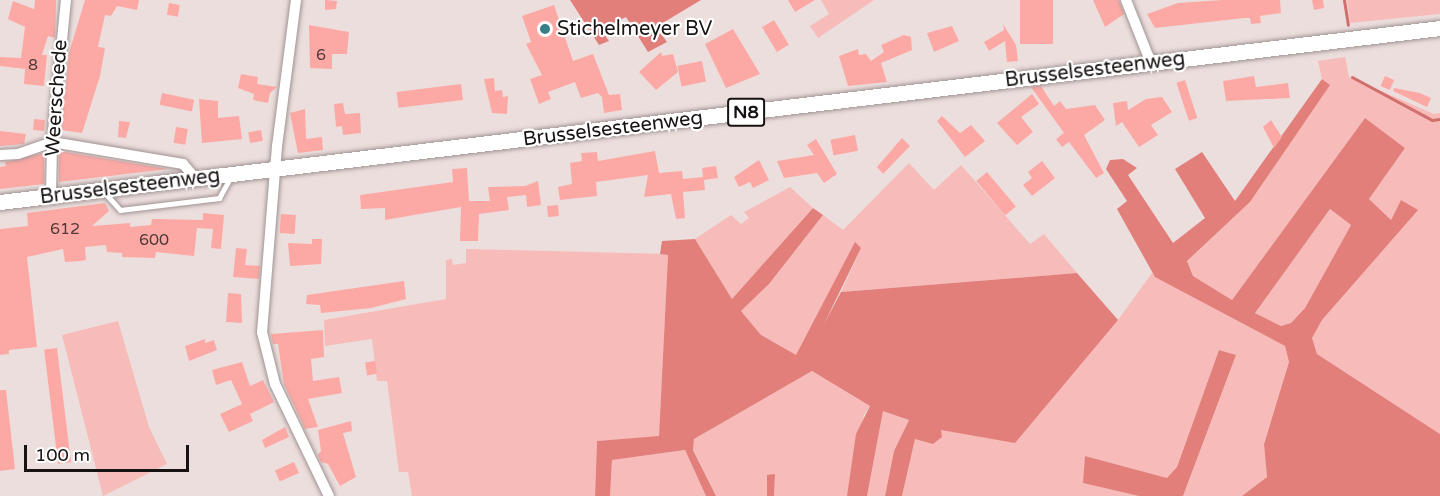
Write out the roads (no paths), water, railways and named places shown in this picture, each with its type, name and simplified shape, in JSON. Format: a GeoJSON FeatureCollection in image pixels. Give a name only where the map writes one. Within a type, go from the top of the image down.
{"type":"FeatureCollection","features":[{"type":"Feature","properties":{"kind":"main road","name":"Brusselsesteenweg"},"geometry":{"type":"LineString","coordinates":[[0,202],[1440,28]]}},
{"type":"Feature","properties":{"kind":"street","name":"Weerschede"},"geometry":{"type":"LineString","coordinates":[[51,196],[52,142],[66,0]]}},
{"type":"Feature","properties":{"kind":"street"},"geometry":{"type":"LineString","coordinates":[[296,0],[275,169],[262,332],[275,384],[329,496]]}},
{"type":"Feature","properties":{"kind":"street"},"geometry":{"type":"LineString","coordinates":[[1126,0],[1151,63]]}},
{"type":"Feature","properties":{"kind":"street"},"geometry":{"type":"LineString","coordinates":[[0,156],[18,154],[52,142],[183,164],[196,179]]}},
{"type":"Feature","properties":{"kind":"lane"},"geometry":{"type":"LineString","coordinates":[[103,190],[120,210],[219,198],[231,175]]}},
{"type":"Feature","properties":{"kind":"waterway"},"geometry":{"type":"LineString","coordinates":[[1344,0],[1348,25]]}},
{"type":"Feature","properties":{"kind":"waterway"},"geometry":{"type":"LineString","coordinates":[[1352,77],[1432,120],[1440,119]]}},
{"type":"Feature","properties":{"kind":"place","name":"Stichelmeyer BV"},"geometry":{"type":"Point","coordinates":[545,29]}}]}
